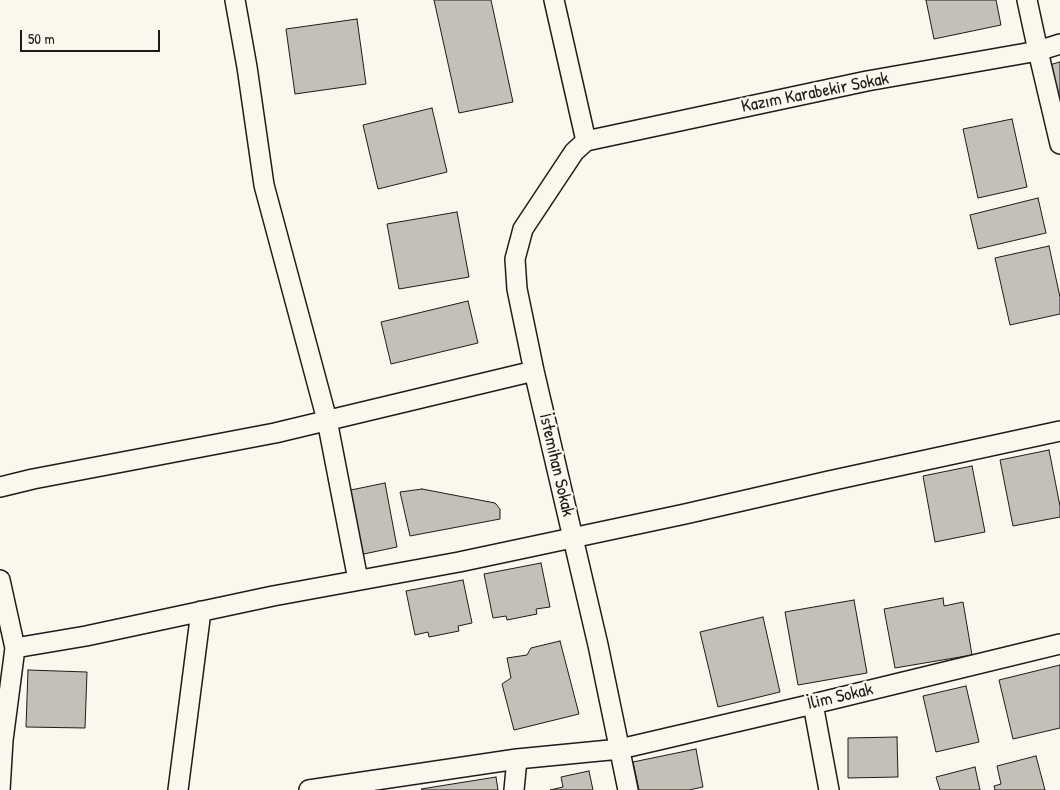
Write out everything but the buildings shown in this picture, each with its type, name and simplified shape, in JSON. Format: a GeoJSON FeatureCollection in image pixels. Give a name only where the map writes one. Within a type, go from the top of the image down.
{"type":"FeatureCollection","features":[{"type":"Feature","properties":{"kind":"street"},"geometry":{"type":"LineString","coordinates":[[235,0],[264,185],[327,420],[358,580]]}},
{"type":"Feature","properties":{"kind":"street"},"geometry":{"type":"LineString","coordinates":[[554,0],[580,146]]}},
{"type":"Feature","properties":{"kind":"street"},"geometry":{"type":"LineString","coordinates":[[1027,0],[1060,144]]}},
{"type":"Feature","properties":{"kind":"street","name":"Kazım Karabekir Sokak"},"geometry":{"type":"LineString","coordinates":[[580,146],[867,81],[1038,51],[1060,44]]}},
{"type":"Feature","properties":{"kind":"street","name":"İstemihan Sokak"},"geometry":{"type":"LineString","coordinates":[[580,146],[524,229],[515,259],[517,289],[534,371],[598,645],[628,790]]}},
{"type":"Feature","properties":{"kind":"street"},"geometry":{"type":"LineString","coordinates":[[0,487],[33,479],[276,433],[534,371]]}},
{"type":"Feature","properties":{"kind":"street"},"geometry":{"type":"LineString","coordinates":[[15,648],[86,636],[201,611],[459,562],[1060,431]]}},
{"type":"Feature","properties":{"kind":"street"},"geometry":{"type":"LineString","coordinates":[[0,580],[15,648],[1,741],[0,790]]}},
{"type":"Feature","properties":{"kind":"street"},"geometry":{"type":"LineString","coordinates":[[178,790],[201,611]]}},
{"type":"Feature","properties":{"kind":"street","name":"İlim Sokak"},"geometry":{"type":"LineString","coordinates":[[310,790],[517,759],[620,748],[813,704],[1060,644]]}},
{"type":"Feature","properties":{"kind":"street"},"geometry":{"type":"LineString","coordinates":[[813,704],[829,790]]}},
{"type":"Feature","properties":{"kind":"street"},"geometry":{"type":"LineString","coordinates":[[514,790],[517,759]]}}]}
